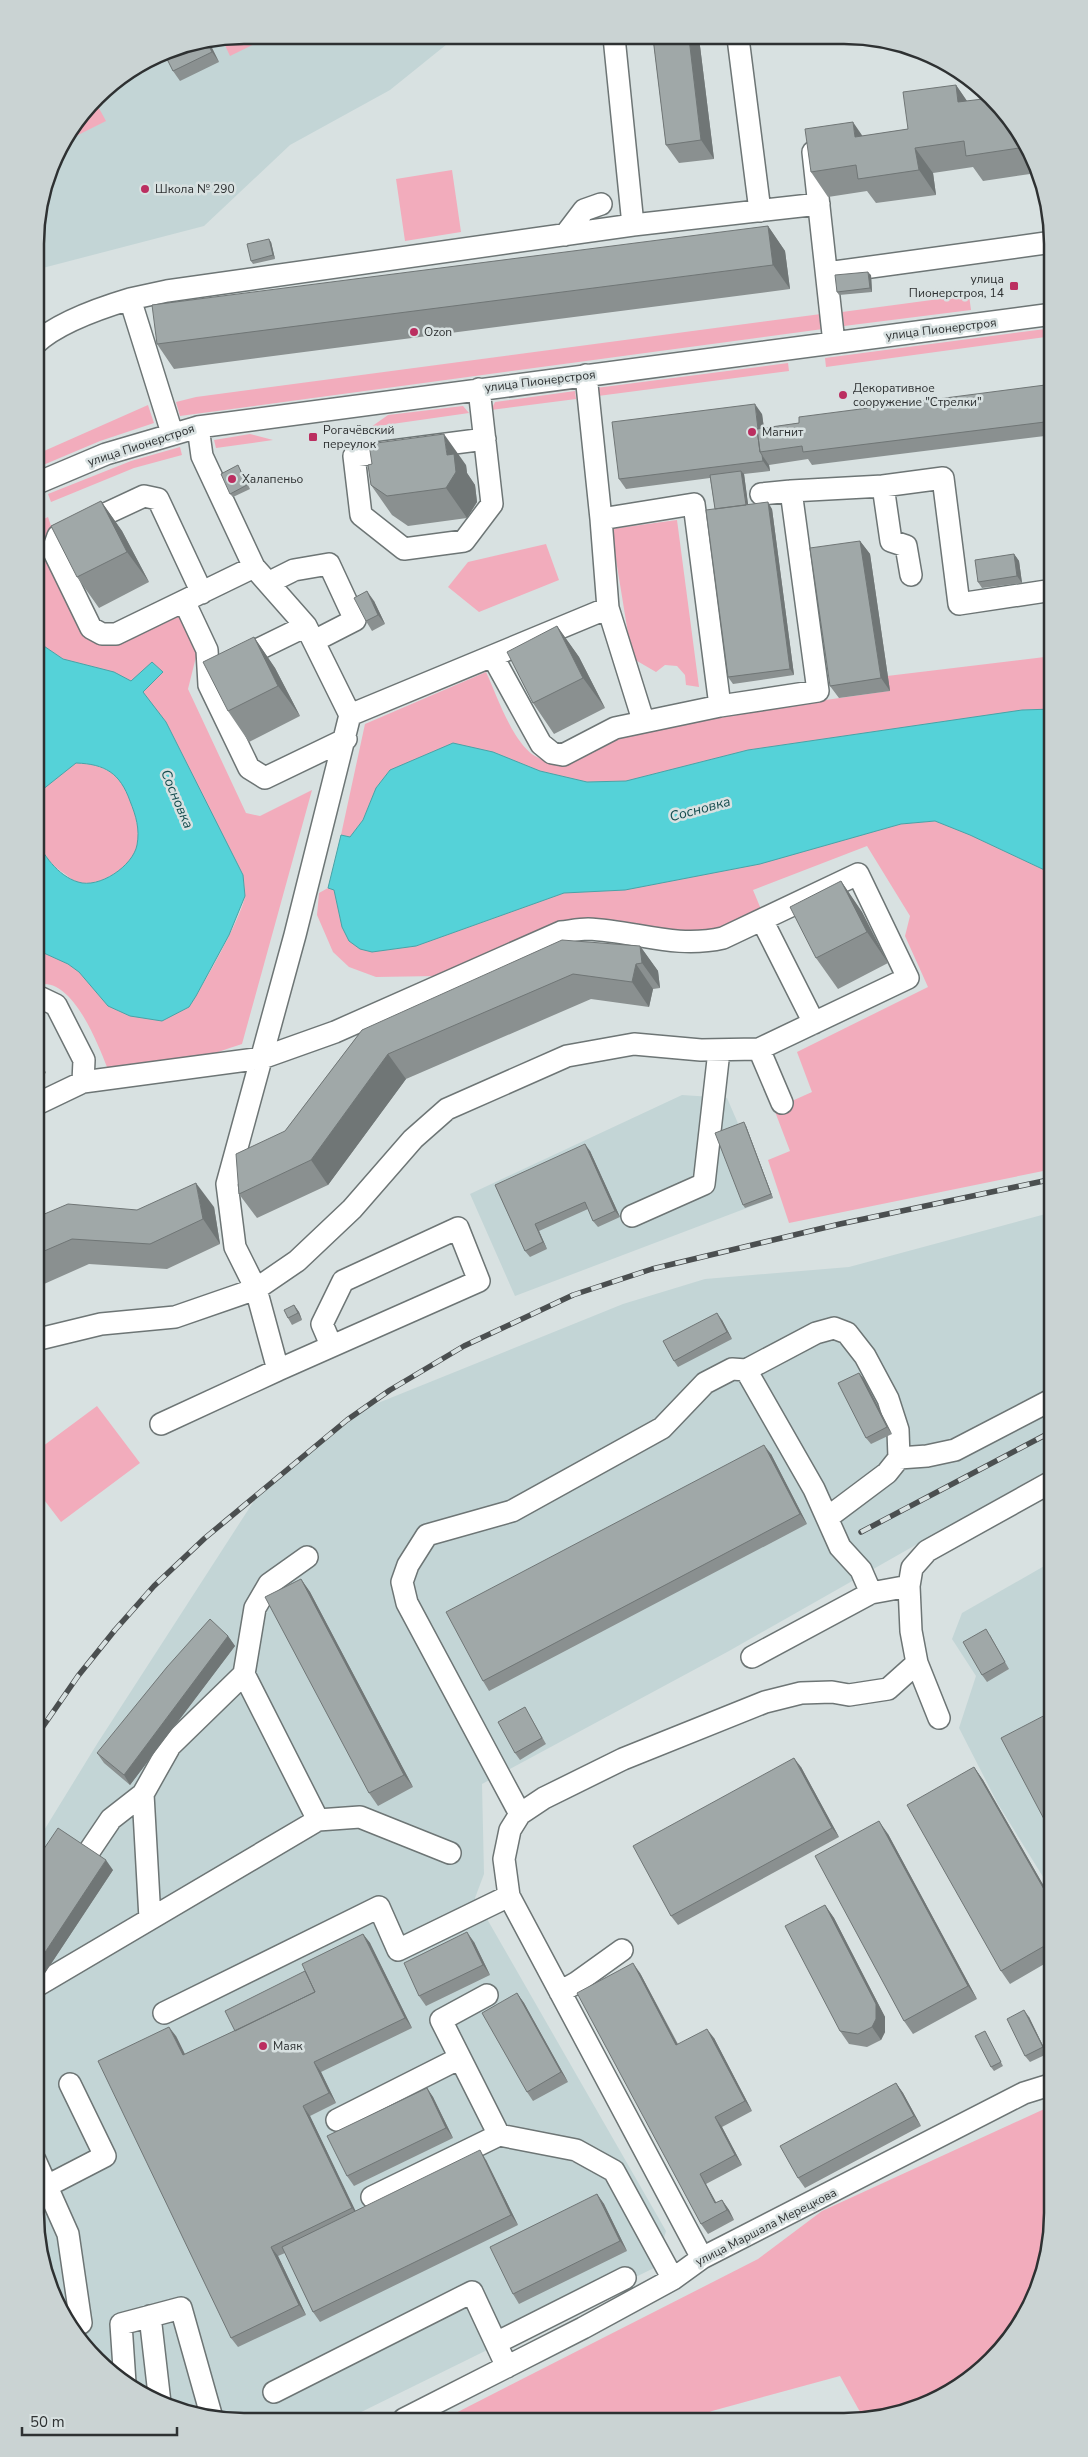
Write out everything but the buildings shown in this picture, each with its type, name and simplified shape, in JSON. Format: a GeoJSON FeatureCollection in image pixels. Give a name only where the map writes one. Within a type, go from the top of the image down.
{"type":"FeatureCollection","features":[{"type":"Feature","properties":{"kind":"street"},"geometry":{"type":"LineString","coordinates":[[615,44],[634,225]]}},
{"type":"Feature","properties":{"kind":"street"},"geometry":{"type":"LineString","coordinates":[[739,44],[760,211]]}},
{"type":"Feature","properties":{"kind":"street"},"geometry":{"type":"LineString","coordinates":[[827,142],[812,144],[834,343]]}},
{"type":"Feature","properties":{"kind":"street"},"geometry":{"type":"LineString","coordinates":[[565,235],[584,210],[601,204]]}},
{"type":"Feature","properties":{"kind":"street"},"geometry":{"type":"LineString","coordinates":[[44,336],[103,307],[167,291],[634,225],[819,204]]}},
{"type":"Feature","properties":{"kind":"street"},"geometry":{"type":"LineString","coordinates":[[827,273],[1044,243]]}},
{"type":"Feature","properties":{"kind":"street"},"geometry":{"type":"LineString","coordinates":[[130,299],[172,433]]}},
{"type":"Feature","properties":{"kind":"street","name":"улица Пионерстроя"},"geometry":{"type":"LineString","coordinates":[[44,480],[106,454],[172,433],[198,427],[1044,315]]}},
{"type":"Feature","properties":{"kind":"street"},"geometry":{"type":"LineString","coordinates":[[586,376],[608,608],[643,720]]}},
{"type":"Feature","properties":{"kind":"street"},"geometry":{"type":"LineString","coordinates":[[479,389],[485,439],[492,504],[464,541],[404,549],[361,516],[354,456],[485,439]]}},
{"type":"Feature","properties":{"kind":"street"},"geometry":{"type":"LineString","coordinates":[[198,427],[202,456],[254,567],[310,634],[350,715],[346,739],[227,1184],[235,1247],[256,1289],[278,1370]]}},
{"type":"Feature","properties":{"kind":"street"},"geometry":{"type":"LineString","coordinates":[[761,494],[883,486],[943,478],[959,604],[1044,591]]}},
{"type":"Feature","properties":{"kind":"street"},"geometry":{"type":"LineString","coordinates":[[883,486],[891,541],[906,546],[911,574]]}},
{"type":"Feature","properties":{"kind":"street"},"geometry":{"type":"LineString","coordinates":[[493,657],[541,744],[552,753],[563,755],[616,728],[643,720],[818,691],[808,549],[791,491]]}},
{"type":"Feature","properties":{"kind":"street"},"geometry":{"type":"LineString","coordinates":[[254,567],[193,597],[116,634],[102,634],[91,628],[52,550],[58,536],[144,496],[158,499],[193,597],[207,650],[209,685],[249,768],[265,778],[346,739]]}},
{"type":"Feature","properties":{"kind":"street"},"geometry":{"type":"LineString","coordinates":[[601,519],[694,504],[720,706]]}},
{"type":"Feature","properties":{"kind":"street"},"geometry":{"type":"LineString","coordinates":[[209,685],[218,670],[310,634],[355,620],[329,564],[294,570],[268,583]]}},
{"type":"Feature","properties":{"kind":"street"},"geometry":{"type":"LineString","coordinates":[[350,715],[608,608]]}},
{"type":"Feature","properties":{"kind":"street"},"geometry":{"type":"LineString","coordinates":[[44,1101],[83,1082],[262,1058],[335,1032],[561,932],[588,929],[671,942],[704,942],[723,938],[858,874],[908,978],[759,1049],[719,1051],[634,1044],[567,1056],[447,1109],[413,1139],[352,1209],[297,1261],[256,1289],[175,1318],[101,1324],[44,1338]]}},
{"type":"Feature","properties":{"kind":"street"},"geometry":{"type":"LineString","coordinates":[[762,920],[814,1023]]}},
{"type":"Feature","properties":{"kind":"street"},"geometry":{"type":"LineString","coordinates":[[44,999],[56,1005],[84,1060],[83,1082]]}},
{"type":"Feature","properties":{"kind":"street"},"geometry":{"type":"LineString","coordinates":[[759,1049],[782,1103]]}},
{"type":"Feature","properties":{"kind":"street"},"geometry":{"type":"LineString","coordinates":[[632,1216],[704,1184],[719,1051]]}},
{"type":"Feature","properties":{"kind":"street"},"geometry":{"type":"LineString","coordinates":[[161,1424],[331,1345],[479,1281],[458,1228],[343,1281],[322,1324],[331,1345]]}},
{"type":"Feature","properties":{"kind":"street"},"geometry":{"type":"LineString","coordinates":[[520,1814],[407,1603],[402,1582],[408,1565],[428,1535],[512,1511],[662,1428],[705,1383],[732,1370],[746,1370],[816,1333],[834,1328],[847,1333],[865,1356],[888,1399],[898,1430],[899,1458],[887,1473],[827,1518]]}},
{"type":"Feature","properties":{"kind":"street"},"geometry":{"type":"LineString","coordinates":[[746,1370],[814,1490],[840,1547],[862,1570],[871,1593]]}},
{"type":"Feature","properties":{"kind":"street"},"geometry":{"type":"LineString","coordinates":[[899,1458],[927,1456],[955,1450],[1044,1404]]}},
{"type":"Feature","properties":{"kind":"street"},"geometry":{"type":"LineString","coordinates":[[939,1718],[917,1664],[911,1631],[909,1586],[912,1568],[927,1551],[1044,1486]]}},
{"type":"Feature","properties":{"kind":"street"},"geometry":{"type":"LineString","coordinates":[[88,1853],[111,1819],[143,1794],[170,1746],[244,1674],[255,1608],[269,1584],[307,1557]]}},
{"type":"Feature","properties":{"kind":"street"},"geometry":{"type":"LineString","coordinates":[[752,1657],[871,1593],[909,1586]]}},
{"type":"Feature","properties":{"kind":"street"},"geometry":{"type":"LineString","coordinates":[[702,2258],[509,1896],[504,1859],[510,1830],[520,1814],[544,1798],[623,1759],[765,1702],[801,1693],[832,1692],[849,1695],[888,1688],[917,1664]]}},
{"type":"Feature","properties":{"kind":"street"},"geometry":{"type":"LineString","coordinates":[[244,1674],[318,1820]]}},
{"type":"Feature","properties":{"kind":"street"},"geometry":{"type":"LineString","coordinates":[[143,1794],[150,1919]]}},
{"type":"Feature","properties":{"kind":"street"},"geometry":{"type":"LineString","coordinates":[[44,1982],[318,1820],[360,1816],[450,1853]]}},
{"type":"Feature","properties":{"kind":"street"},"geometry":{"type":"LineString","coordinates":[[164,2013],[379,1907],[398,1950],[509,1896]]}},
{"type":"Feature","properties":{"kind":"street"},"geometry":{"type":"LineString","coordinates":[[560,1992],[576,1983],[622,1950]]}},
{"type":"Feature","properties":{"kind":"street"},"geometry":{"type":"LineString","coordinates":[[487,1996],[441,2020],[500,2136]]}},
{"type":"Feature","properties":{"kind":"street"},"geometry":{"type":"LineString","coordinates":[[337,2120],[460,2058]]}},
{"type":"Feature","properties":{"kind":"street"},"geometry":{"type":"LineString","coordinates":[[47,2186],[105,2156],[70,2084]]}},
{"type":"Feature","properties":{"kind":"street","name":"улица Маршала Мерецкова"},"geometry":{"type":"LineString","coordinates":[[416,2413],[673,2279],[702,2258],[1024,2093],[1044,2087]]}},
{"type":"Feature","properties":{"kind":"street"},"geometry":{"type":"LineString","coordinates":[[372,2197],[500,2136],[576,2150],[614,2171],[673,2279]]}},
{"type":"Feature","properties":{"kind":"street"},"geometry":{"type":"LineString","coordinates":[[44,2180],[68,2234],[81,2323],[77,2323]]}},
{"type":"Feature","properties":{"kind":"street"},"geometry":{"type":"LineString","coordinates":[[496,2343],[625,2278]]}},
{"type":"Feature","properties":{"kind":"street"},"geometry":{"type":"LineString","coordinates":[[274,2392],[472,2292],[507,2367]]}},
{"type":"Feature","properties":{"kind":"street"},"geometry":{"type":"LineString","coordinates":[[124,2374],[121,2324],[181,2308],[210,2410]]}},
{"type":"Feature","properties":{"kind":"street"},"geometry":{"type":"LineString","coordinates":[[150,2316],[159,2395]]}},
{"type":"Feature","properties":{"kind":"shaded area"},"geometry":{"type":"Polygon","coordinates":[[[225,44],[255,44],[230,56],[225,44]]]}},
{"type":"Feature","properties":{"kind":"shaded area","name":"Школа № 290"},"geometry":{"type":"Polygon","coordinates":[[[231,44],[447,44],[390,90],[290,145],[204,226],[44,268],[45,218],[54,180],[64,155],[77,133],[102,102],[133,77],[155,64],[180,54],[218,45],[231,44]]]}},
{"type":"Feature","properties":{"kind":"shaded area"},"geometry":{"type":"Polygon","coordinates":[[[98,106],[106,121],[75,136],[98,106]]]}},
{"type":"Feature","properties":{"kind":"shaded area"},"geometry":{"type":"Polygon","coordinates":[[[452,170],[461,232],[405,241],[396,179],[452,170]]]}},
{"type":"Feature","properties":{"kind":"shaded area"},"geometry":{"type":"Polygon","coordinates":[[[969,295],[971,310],[844,326],[842,312],[969,295]]]}},
{"type":"Feature","properties":{"kind":"shaded area"},"geometry":{"type":"Polygon","coordinates":[[[821,314],[823,329],[180,416],[176,402],[196,397],[821,314]]]}},
{"type":"Feature","properties":{"kind":"shaded area"},"geometry":{"type":"Polygon","coordinates":[[[1044,329],[1044,337],[826,367],[825,358],[1044,329]]]}},
{"type":"Feature","properties":{"kind":"shaded area"},"geometry":{"type":"Polygon","coordinates":[[[788,363],[789,371],[598,396],[596,388],[788,363]]]}},
{"type":"Feature","properties":{"kind":"shaded area"},"geometry":{"type":"Polygon","coordinates":[[[575,391],[576,399],[491,410],[495,402],[575,391]]]}},
{"type":"Feature","properties":{"kind":"shaded area"},"geometry":{"type":"Polygon","coordinates":[[[148,405],[154,423],[100,441],[44,465],[44,451],[148,405]]]}},
{"type":"Feature","properties":{"kind":"shaded area"},"geometry":{"type":"Polygon","coordinates":[[[463,406],[469,413],[371,427],[388,415],[463,406]]]}},
{"type":"Feature","properties":{"kind":"shaded area"},"geometry":{"type":"Polygon","coordinates":[[[250,434],[273,440],[216,448],[214,440],[250,434]]]}},
{"type":"Feature","properties":{"kind":"shaded area"},"geometry":{"type":"Polygon","coordinates":[[[180,447],[182,455],[134,468],[51,502],[48,494],[131,461],[180,447]]]}},
{"type":"Feature","properties":{"kind":"shaded area"},"geometry":{"type":"Polygon","coordinates":[[[48,517],[86,630],[180,614],[197,653],[188,689],[246,813],[260,816],[312,790],[242,1044],[175,1065],[140,1070],[123,1070],[107,1067],[81,1012],[60,989],[48,984],[44,985],[44,953],[68,964],[79,972],[108,1006],[130,1016],[189,1007],[212,969],[238,918],[245,895],[243,875],[166,722],[142,692],[163,672],[152,663],[131,682],[114,672],[63,659],[44,646],[44,519],[48,517]]]}},
{"type":"Feature","properties":{"kind":"shaded area"},"geometry":{"type":"Polygon","coordinates":[[[677,520],[699,687],[686,685],[685,675],[677,666],[665,665],[656,672],[632,658],[611,529],[677,520]]]}},
{"type":"Feature","properties":{"kind":"shaded area"},"geometry":{"type":"Polygon","coordinates":[[[546,544],[559,580],[479,612],[448,587],[468,562],[546,544]]]}},
{"type":"Feature","properties":{"kind":"shaded area"},"geometry":{"type":"Polygon","coordinates":[[[1044,657],[1044,709],[1022,710],[748,750],[626,781],[587,782],[540,771],[493,752],[408,763],[390,770],[376,788],[363,820],[350,837],[341,835],[365,724],[486,672],[508,722],[523,746],[532,754],[542,759],[551,760],[572,755],[624,733],[723,715],[889,691],[887,676],[1044,657]]]}},
{"type":"Feature","properties":{"kind":"shaded area"},"geometry":{"type":"Polygon","coordinates":[[[76,763],[95,766],[110,772],[116,777],[126,791],[138,829],[137,846],[129,861],[122,868],[104,879],[85,883],[72,880],[55,867],[44,852],[44,788],[76,763]]]}},
{"type":"Feature","properties":{"kind":"shaded area"},"geometry":{"type":"Polygon","coordinates":[[[935,821],[970,835],[1044,870],[1044,1171],[789,1223],[768,1160],[790,1151],[774,1109],[812,1092],[797,1052],[928,987],[905,936],[910,916],[867,846],[753,890],[763,914],[731,931],[705,933],[606,921],[437,976],[376,977],[349,967],[333,952],[317,915],[319,893],[328,888],[334,890],[342,927],[372,952],[416,946],[564,893],[625,890],[760,864],[901,824],[935,821]]]}},
{"type":"Feature","properties":{"kind":"shaded area"},"geometry":{"type":"Polygon","coordinates":[[[682,1095],[727,1098],[740,1128],[746,1126],[773,1198],[515,1296],[470,1194],[682,1095]]]}},
{"type":"Feature","properties":{"kind":"shaded area"},"geometry":{"type":"Polygon","coordinates":[[[1044,1214],[1044,1472],[729,1651],[482,1784],[484,1874],[475,1898],[666,2231],[656,2267],[359,2413],[218,2412],[180,2403],[155,2393],[133,2380],[112,2364],[93,2345],[77,2324],[64,2302],[54,2277],[45,2239],[44,2226],[44,1830],[97,1744],[259,1493],[368,1407],[623,1304],[705,1279],[849,1267],[1044,1214]]]}},
{"type":"Feature","properties":{"kind":"shaded area"},"geometry":{"type":"Polygon","coordinates":[[[97,1406],[140,1463],[61,1522],[44,1500],[44,1445],[97,1406]]]}},
{"type":"Feature","properties":{"kind":"shaded area"},"geometry":{"type":"Polygon","coordinates":[[[1044,1566],[1044,1878],[998,1804],[959,1728],[976,1676],[952,1639],[962,1613],[1044,1566]]]}},
{"type":"Feature","properties":{"kind":"shaded area"},"geometry":{"type":"Polygon","coordinates":[[[1044,2109],[1043,2239],[1029,2290],[1011,2324],[986,2355],[955,2380],[933,2393],[908,2403],[861,2413],[840,2376],[707,2413],[456,2413],[758,2259],[822,2211],[1044,2109]]]}},
{"type":"Feature","properties":{"kind":"water","name":"Сосновка"},"geometry":{"type":"Polygon","coordinates":[[[44,646],[63,659],[114,672],[131,681],[152,662],[163,672],[143,692],[166,722],[243,875],[245,896],[229,935],[189,1007],[162,1021],[130,1016],[108,1006],[79,972],[68,964],[44,953],[44,854],[57,870],[64,875],[78,882],[86,883],[96,882],[114,874],[129,861],[137,845],[137,823],[126,791],[121,783],[103,768],[76,763],[44,788],[44,646]]]}},
{"type":"Feature","properties":{"kind":"water","name":"Сосновка"},"geometry":{"type":"Polygon","coordinates":[[[1044,709],[1044,870],[970,835],[935,821],[901,824],[760,864],[625,890],[564,893],[416,946],[372,952],[360,949],[349,941],[342,927],[334,890],[328,888],[341,835],[350,837],[363,820],[376,788],[390,770],[453,743],[493,752],[540,771],[587,782],[626,781],[748,750],[1022,710],[1044,709]]]}},
{"type":"Feature","properties":{"kind":"railway"},"geometry":{"type":"LineString","coordinates":[[44,1725],[78,1676],[115,1630],[154,1586],[205,1538],[347,1420],[390,1390],[464,1346],[573,1295],[652,1269],[840,1224],[1044,1181]]}},
{"type":"Feature","properties":{"kind":"railway"},"geometry":{"type":"LineString","coordinates":[[861,1532],[1044,1436]]}},
{"type":"Feature","properties":{"kind":"place","name":"Школа № 290"},"geometry":{"type":"Point","coordinates":[145,189]}},
{"type":"Feature","properties":{"kind":"place","name":"улица Пионерстроя, 14"},"geometry":{"type":"Point","coordinates":[1014,286]}},
{"type":"Feature","properties":{"kind":"place","name":"Ozon"},"geometry":{"type":"Point","coordinates":[414,332]}},
{"type":"Feature","properties":{"kind":"place","name":"Декоративное сооружение \"Стрелки\""},"geometry":{"type":"Point","coordinates":[843,395]}},
{"type":"Feature","properties":{"kind":"place","name":"Магнит"},"geometry":{"type":"Point","coordinates":[752,432]}},
{"type":"Feature","properties":{"kind":"place","name":"Рогачёвский переулок"},"geometry":{"type":"Point","coordinates":[313,437]}},
{"type":"Feature","properties":{"kind":"place","name":"Халапеньо"},"geometry":{"type":"Point","coordinates":[232,479]}},
{"type":"Feature","properties":{"kind":"place","name":"Маяк"},"geometry":{"type":"Point","coordinates":[263,2046]}}]}
